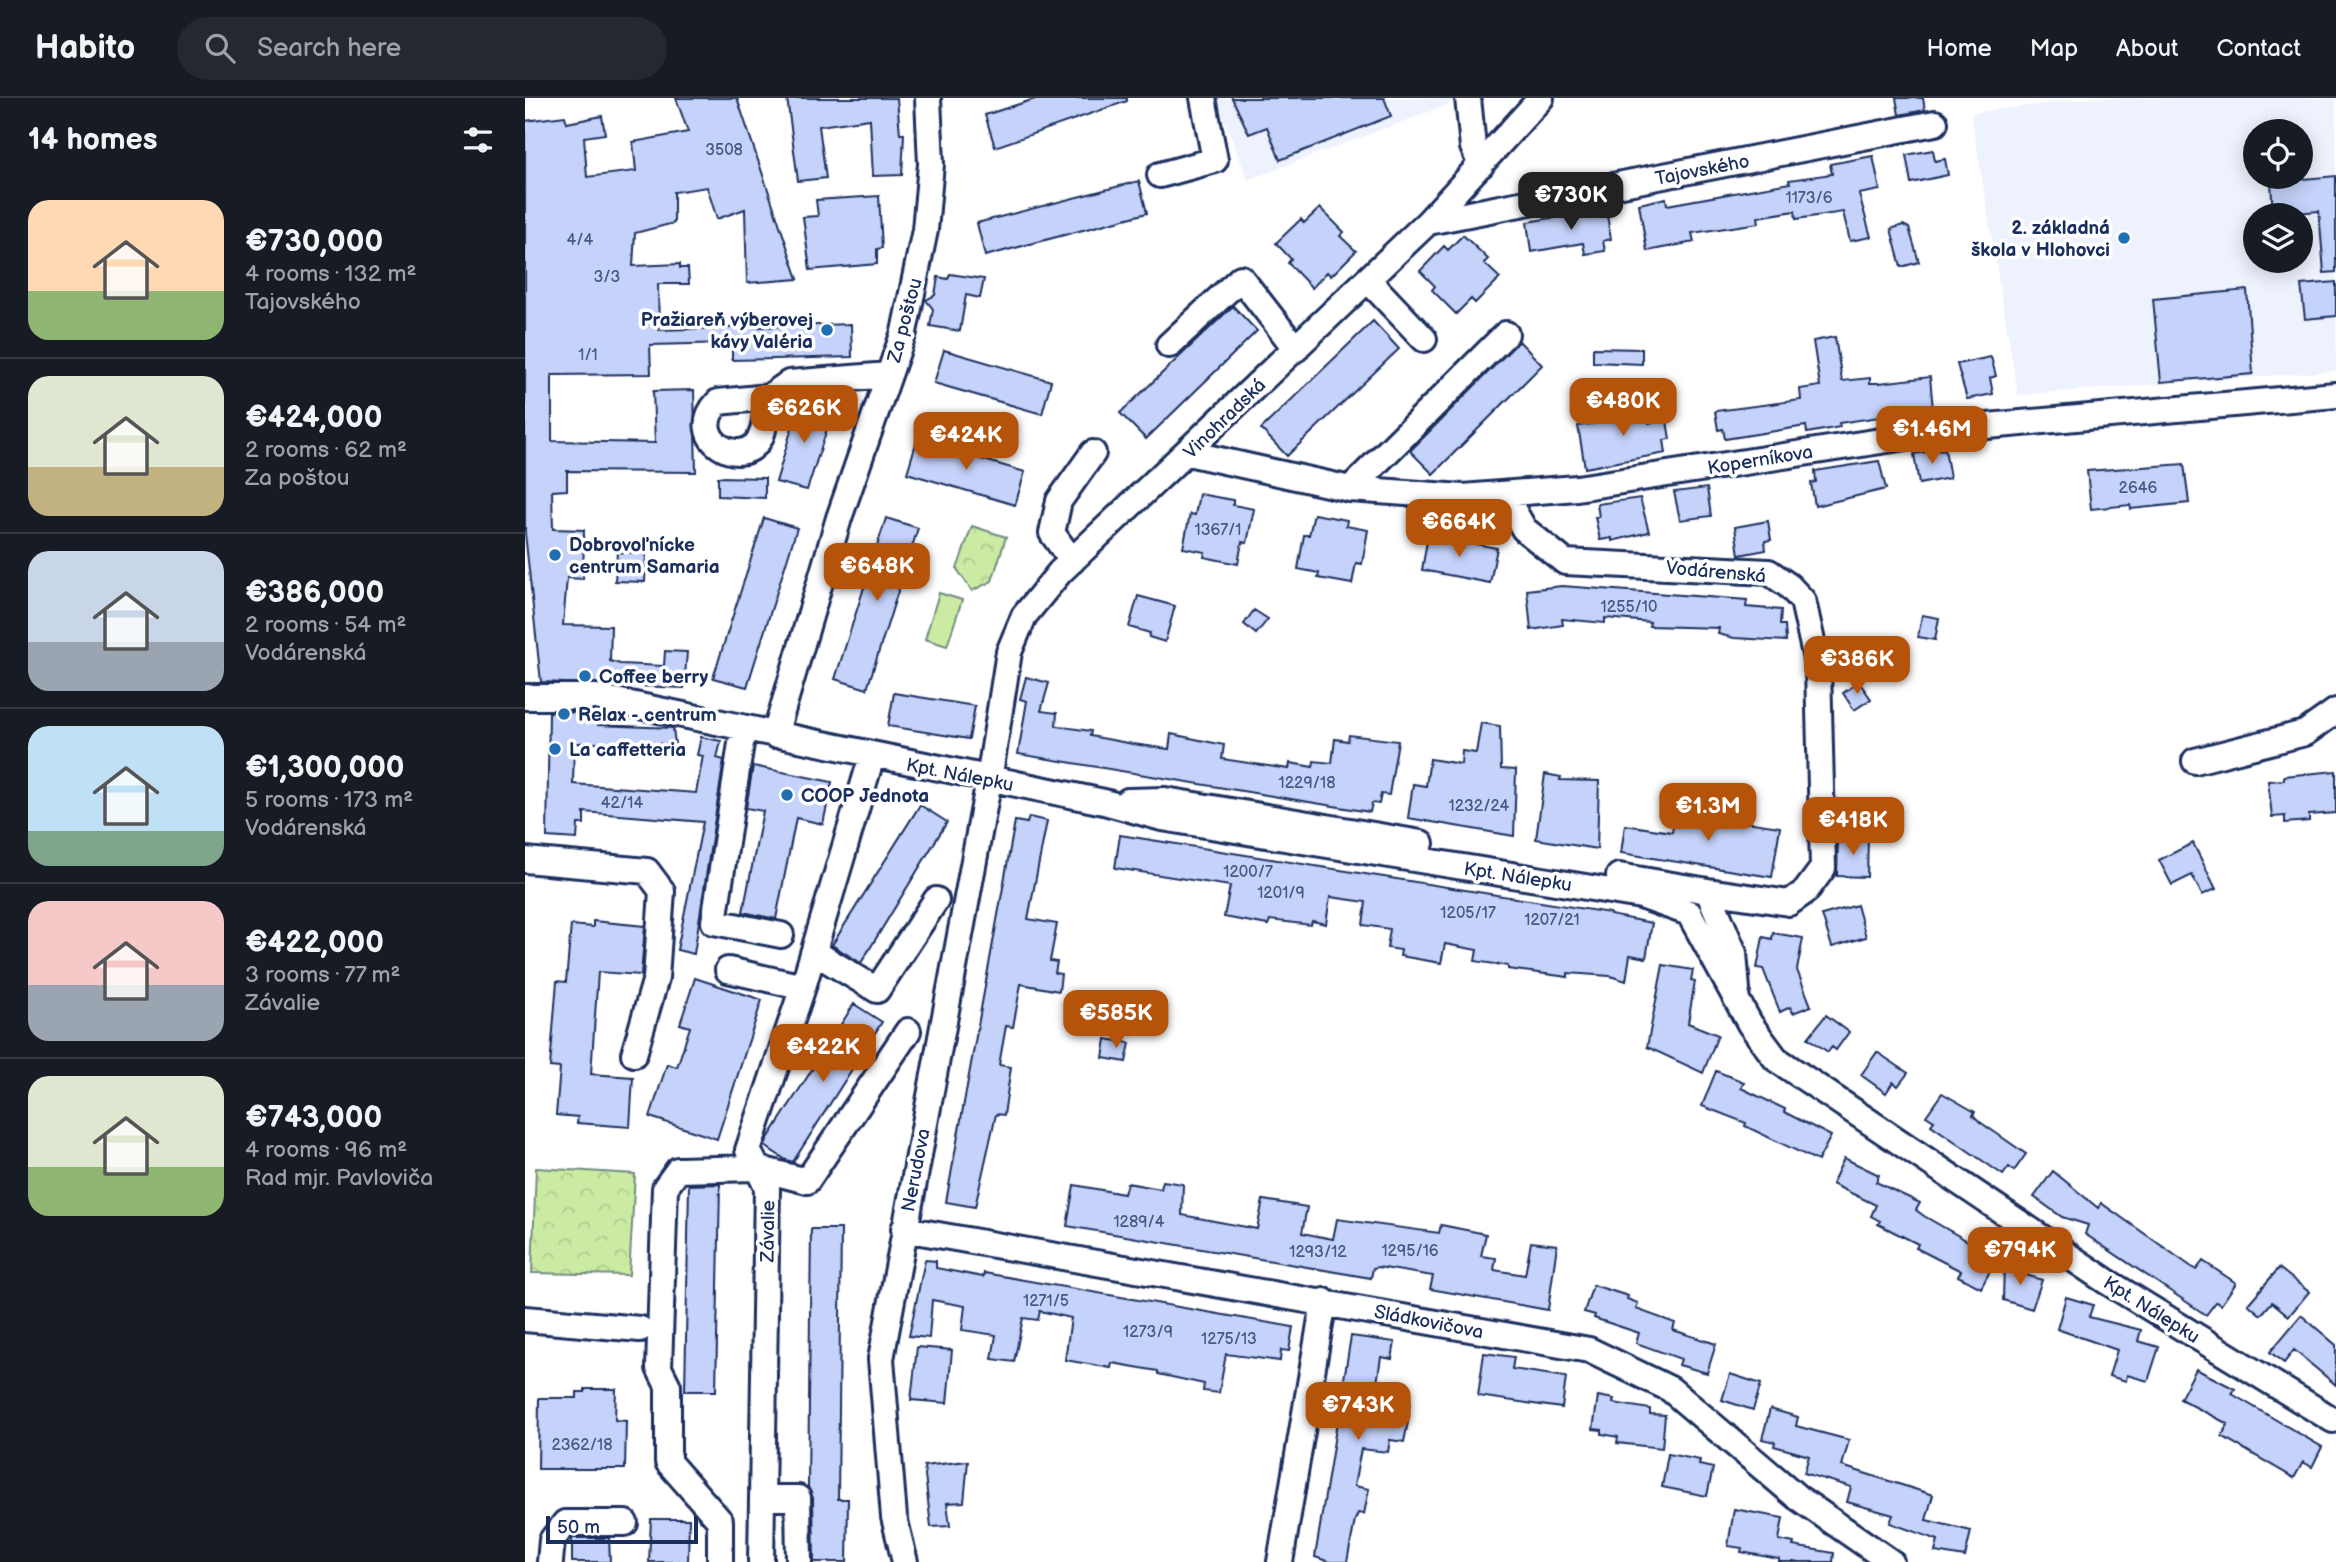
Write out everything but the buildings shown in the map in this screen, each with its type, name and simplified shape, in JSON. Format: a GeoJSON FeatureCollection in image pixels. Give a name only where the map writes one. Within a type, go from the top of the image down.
{"type":"FeatureCollection","features":[{"type":"Feature","properties":{"kind":"street","name":"Za poštou"},"geometry":{"type":"LineString","coordinates":[[775,735],[839,518],[904,332],[925,230],[931,164],[928,98]]}},
{"type":"Feature","properties":{"kind":"street"},"geometry":{"type":"LineString","coordinates":[[1160,175],[1215,160],[1203,98]]}},
{"type":"Feature","properties":{"kind":"street"},"geometry":{"type":"LineString","coordinates":[[1468,98],[1473,147],[1481,165]]}},
{"type":"Feature","properties":{"kind":"street","name":"Vinohradská"},"geometry":{"type":"LineString","coordinates":[[989,780],[1009,652],[1024,616],[1072,561],[1428,222],[1541,98]]}},
{"type":"Feature","properties":{"kind":"street","name":"Tajovského"},"geometry":{"type":"LineString","coordinates":[[1428,222],[1935,123]]}},
{"type":"Feature","properties":{"kind":"street"},"geometry":{"type":"LineString","coordinates":[[1169,345],[1241,278],[1296,349]]}},
{"type":"Feature","properties":{"kind":"street"},"geometry":{"type":"LineString","coordinates":[[1368,280],[1425,339]]}},
{"type":"Feature","properties":{"kind":"street"},"geometry":{"type":"LineString","coordinates":[[1350,489],[1506,334]]}},
{"type":"Feature","properties":{"kind":"street"},"geometry":{"type":"LineString","coordinates":[[769,397],[789,383],[889,375]]}},
{"type":"Feature","properties":{"kind":"street","name":"Koperníkova"},"geometry":{"type":"LineString","coordinates":[[1188,453],[1350,489],[1463,497],[1577,488],[1965,428],[2336,395]]}},
{"type":"Feature","properties":{"kind":"street"},"geometry":{"type":"LineString","coordinates":[[1072,561],[1052,533],[1059,501],[1093,453]]}},
{"type":"Feature","properties":{"kind":"street","name":"Vodárenská"},"geometry":{"type":"LineString","coordinates":[[1504,494],[1524,529],[1565,562],[1769,572],[1789,586],[1803,601],[1818,668],[1823,868],[1806,891],[1789,903],[1708,891]]}},
{"type":"Feature","properties":{"kind":"street","name":"Kpt. Nálepku"},"geometry":{"type":"LineString","coordinates":[[525,697],[596,697],[744,730],[1104,802],[1161,818],[1641,896],[1689,913],[1750,1024],[1776,1059],[2106,1281],[2333,1420]]}},
{"type":"Feature","properties":{"kind":"street"},"geometry":{"type":"LineString","coordinates":[[2195,761],[2305,733],[2336,711]]}},
{"type":"Feature","properties":{"kind":"street"},"geometry":{"type":"LineString","coordinates":[[744,730],[714,922],[781,935]]}},
{"type":"Feature","properties":{"kind":"street","name":"Závalie"},"geometry":{"type":"LineString","coordinates":[[761,1562],[767,1187],[748,1150],[803,988],[872,756]]}},
{"type":"Feature","properties":{"kind":"street","name":"Nerudova"},"geometry":{"type":"LineString","coordinates":[[905,1562],[894,1517],[881,1359],[989,780]]}},
{"type":"Feature","properties":{"kind":"street"},"geometry":{"type":"LineString","coordinates":[[1104,802],[1165,800],[1708,891],[1734,953],[1738,998]]}},
{"type":"Feature","properties":{"kind":"street"},"geometry":{"type":"LineString","coordinates":[[525,860],[647,871],[662,891],[656,978],[634,1054]]}},
{"type":"Feature","properties":{"kind":"street"},"geometry":{"type":"LineString","coordinates":[[814,952],[877,990],[936,900]]}},
{"type":"Feature","properties":{"kind":"street"},"geometry":{"type":"LineString","coordinates":[[728,970],[803,988]]}},
{"type":"Feature","properties":{"kind":"street"},"geometry":{"type":"LineString","coordinates":[[720,1562],[720,1521],[668,1462],[668,1386],[659,1368],[665,1188],[678,1170],[757,1168],[807,1181],[908,1031]]}},
{"type":"Feature","properties":{"kind":"street","name":"Sládkovičova"},"geometry":{"type":"LineString","coordinates":[[904,1229],[1324,1301],[1589,1350],[1670,1389],[1797,1497],[1891,1562]]}},
{"type":"Feature","properties":{"kind":"street"},"geometry":{"type":"LineString","coordinates":[[1280,1562],[1324,1301]]}},
{"type":"Feature","properties":{"kind":"street"},"geometry":{"type":"LineString","coordinates":[[525,1319],[640,1329]]}},
{"type":"Feature","properties":{"kind":"street"},"geometry":{"type":"LineString","coordinates":[[762,1498],[798,1498],[799,1562]]}},
{"type":"Feature","properties":{"kind":"street"},"geometry":{"type":"LineString","coordinates":[[550,1562],[552,1540],[565,1523],[625,1523]]}},
{"type":"Feature","properties":{"kind":"shaded area"},"geometry":{"type":"Polygon","coordinates":[[[1216,98],[1454,98],[1455,102],[1248,180],[1216,98]]]}},
{"type":"Feature","properties":{"kind":"shaded area","name":"2. základná škola v Hlohovci"},"geometry":{"type":"Polygon","coordinates":[[[2090,98],[2336,98],[2336,371],[2018,395],[1971,113],[2090,98]]]}},
{"type":"Feature","properties":{"kind":"green space"},"geometry":{"type":"Polygon","coordinates":[[[972,526],[1006,537],[992,581],[972,591],[957,569],[972,526]]]}},
{"type":"Feature","properties":{"kind":"green space"},"geometry":{"type":"Polygon","coordinates":[[[939,593],[962,600],[947,646],[925,639],[939,593]]]}},
{"type":"Feature","properties":{"kind":"green space"},"geometry":{"type":"Polygon","coordinates":[[[536,1168],[635,1174],[629,1275],[532,1273],[536,1168]]]}},
{"type":"Feature","properties":{"kind":"place","name":"2. základná škola v Hlohovci"},"geometry":{"type":"Point","coordinates":[2124,238]}},
{"type":"Feature","properties":{"kind":"place","name":"Pražiareň výberovej kávy Valéria"},"geometry":{"type":"Point","coordinates":[827,330]}},
{"type":"Feature","properties":{"kind":"place","name":"Dobrovoľnícke centrum Samaria"},"geometry":{"type":"Point","coordinates":[555,555]}},
{"type":"Feature","properties":{"kind":"place","name":"Coffee berry"},"geometry":{"type":"Point","coordinates":[585,676]}},
{"type":"Feature","properties":{"kind":"place","name":"Relax - centrum"},"geometry":{"type":"Point","coordinates":[564,714]}},
{"type":"Feature","properties":{"kind":"place","name":"La caffetteria"},"geometry":{"type":"Point","coordinates":[555,749]}},
{"type":"Feature","properties":{"kind":"place","name":"COOP Jednota"},"geometry":{"type":"Point","coordinates":[787,795]}}]}
